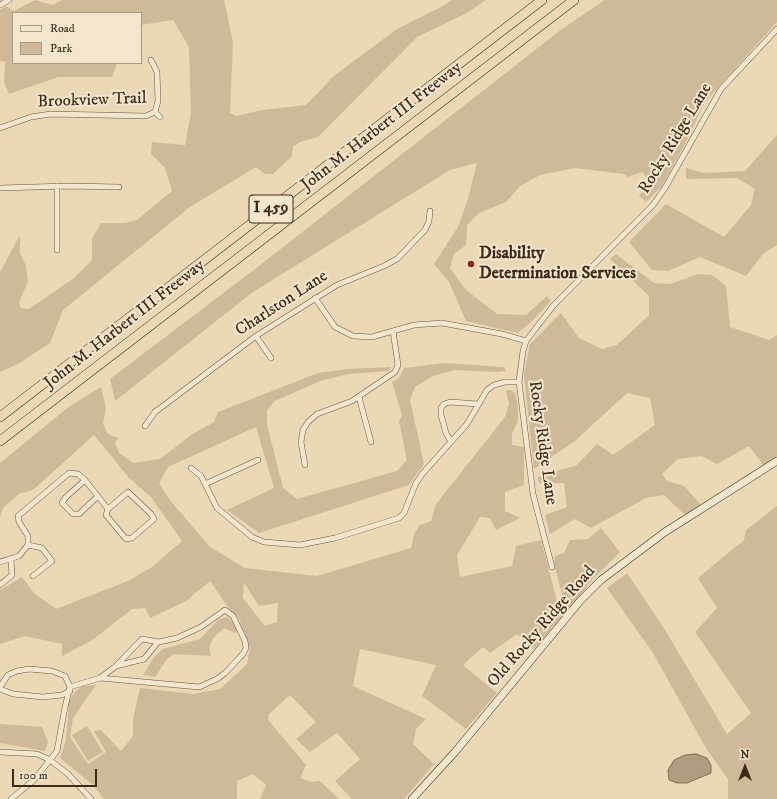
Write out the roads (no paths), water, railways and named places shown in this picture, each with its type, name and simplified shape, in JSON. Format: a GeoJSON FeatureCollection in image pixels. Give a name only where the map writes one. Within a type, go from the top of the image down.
{"type":"FeatureCollection","features":[{"type":"Feature","properties":{"kind":"highway","name":"John M. Harbert III Freeway"},"geometry":{"type":"LineString","coordinates":[[0,417],[542,0]]}},
{"type":"Feature","properties":{"kind":"highway","name":"John M. Harbert III Freeway"},"geometry":{"type":"LineString","coordinates":[[0,441],[574,0]]}},
{"type":"Feature","properties":{"kind":"street"},"geometry":{"type":"LineString","coordinates":[[0,5],[9,0]]}},
{"type":"Feature","properties":{"kind":"street","name":"Rocky Ridge Lane"},"geometry":{"type":"LineString","coordinates":[[552,567],[533,494],[519,382],[523,351],[526,341],[553,306],[653,205],[665,188],[721,90],[777,29]]}},
{"type":"Feature","properties":{"kind":"street"},"geometry":{"type":"LineString","coordinates":[[151,60],[157,72],[158,101],[155,112]]}},
{"type":"Feature","properties":{"kind":"street","name":"Brookview Trail"},"geometry":{"type":"LineString","coordinates":[[0,128],[31,117],[51,114],[146,116],[155,112],[160,117]]}},
{"type":"Feature","properties":{"kind":"street"},"geometry":{"type":"LineString","coordinates":[[57,186],[57,250]]}},
{"type":"Feature","properties":{"kind":"street"},"geometry":{"type":"LineString","coordinates":[[0,188],[57,186],[118,187]]}},
{"type":"Feature","properties":{"kind":"street","name":"Charlston Lane"},"geometry":{"type":"LineString","coordinates":[[145,426],[155,412],[256,336],[315,298],[350,278],[384,266],[397,259],[425,230],[429,221],[430,211]]}},
{"type":"Feature","properties":{"kind":"street"},"geometry":{"type":"LineString","coordinates":[[315,298],[330,322],[347,334],[372,337],[423,324],[442,323],[502,334],[526,341]]}},
{"type":"Feature","properties":{"kind":"street"},"geometry":{"type":"LineString","coordinates":[[306,465],[302,442],[304,430],[308,422],[317,414],[359,397],[395,372],[398,365],[393,331]]}},
{"type":"Feature","properties":{"kind":"street"},"geometry":{"type":"LineString","coordinates":[[256,336],[271,358]]}},
{"type":"Feature","properties":{"kind":"street"},"geometry":{"type":"LineString","coordinates":[[191,468],[201,476],[217,508],[252,537],[264,542],[300,545],[313,544],[399,518],[404,513],[416,483],[423,473],[467,424],[487,390],[494,385],[505,382],[519,382]]}},
{"type":"Feature","properties":{"kind":"street"},"geometry":{"type":"LineString","coordinates":[[359,397],[371,442]]}},
{"type":"Feature","properties":{"kind":"street"},"geometry":{"type":"LineString","coordinates":[[452,442],[446,433],[441,415],[441,408],[444,404],[450,402],[478,404]]}},
{"type":"Feature","properties":{"kind":"street"},"geometry":{"type":"LineString","coordinates":[[205,484],[258,460]]}},
{"type":"Feature","properties":{"kind":"street","name":"Old Rocky Ridge Road"},"geometry":{"type":"LineString","coordinates":[[412,799],[454,752],[580,601],[601,580],[665,532],[777,461]]}},
{"type":"Feature","properties":{"kind":"street"},"geometry":{"type":"LineString","coordinates":[[0,562],[11,560],[19,556],[28,545],[28,536],[19,522],[18,516],[66,474],[72,472],[78,474],[85,480],[108,509]]}},
{"type":"Feature","properties":{"kind":"street"},"geometry":{"type":"LineString","coordinates":[[85,480],[65,498],[62,503],[73,514],[79,514],[98,496]]}},
{"type":"Feature","properties":{"kind":"street"},"geometry":{"type":"LineString","coordinates":[[128,492],[154,519],[132,538],[126,539],[106,515],[108,509],[128,492]]}},
{"type":"Feature","properties":{"kind":"street"},"geometry":{"type":"LineString","coordinates":[[28,545],[42,548],[52,561],[33,576]]}},
{"type":"Feature","properties":{"kind":"street"},"geometry":{"type":"LineString","coordinates":[[0,586],[12,575],[13,570],[11,560]]}},
{"type":"Feature","properties":{"kind":"street"},"geometry":{"type":"LineString","coordinates":[[11,799],[34,780],[57,751],[64,707],[70,689],[65,676],[52,671],[28,669],[17,671],[8,675],[0,688],[13,694],[43,697],[62,695],[70,689],[100,678],[116,666],[142,639],[158,642],[177,638],[190,633],[225,610],[233,616],[245,641],[246,648],[225,673],[217,679],[199,687],[100,678]]}},
{"type":"Feature","properties":{"kind":"street"},"geometry":{"type":"LineString","coordinates":[[116,666],[144,659],[153,651],[158,642]]}},
{"type":"Feature","properties":{"kind":"street"},"geometry":{"type":"LineString","coordinates":[[0,752],[37,754],[50,760],[68,774],[91,799]]}},
{"type":"Feature","properties":{"kind":"place","name":"Disability Determination Services"},"geometry":{"type":"Point","coordinates":[471,264]}}]}
